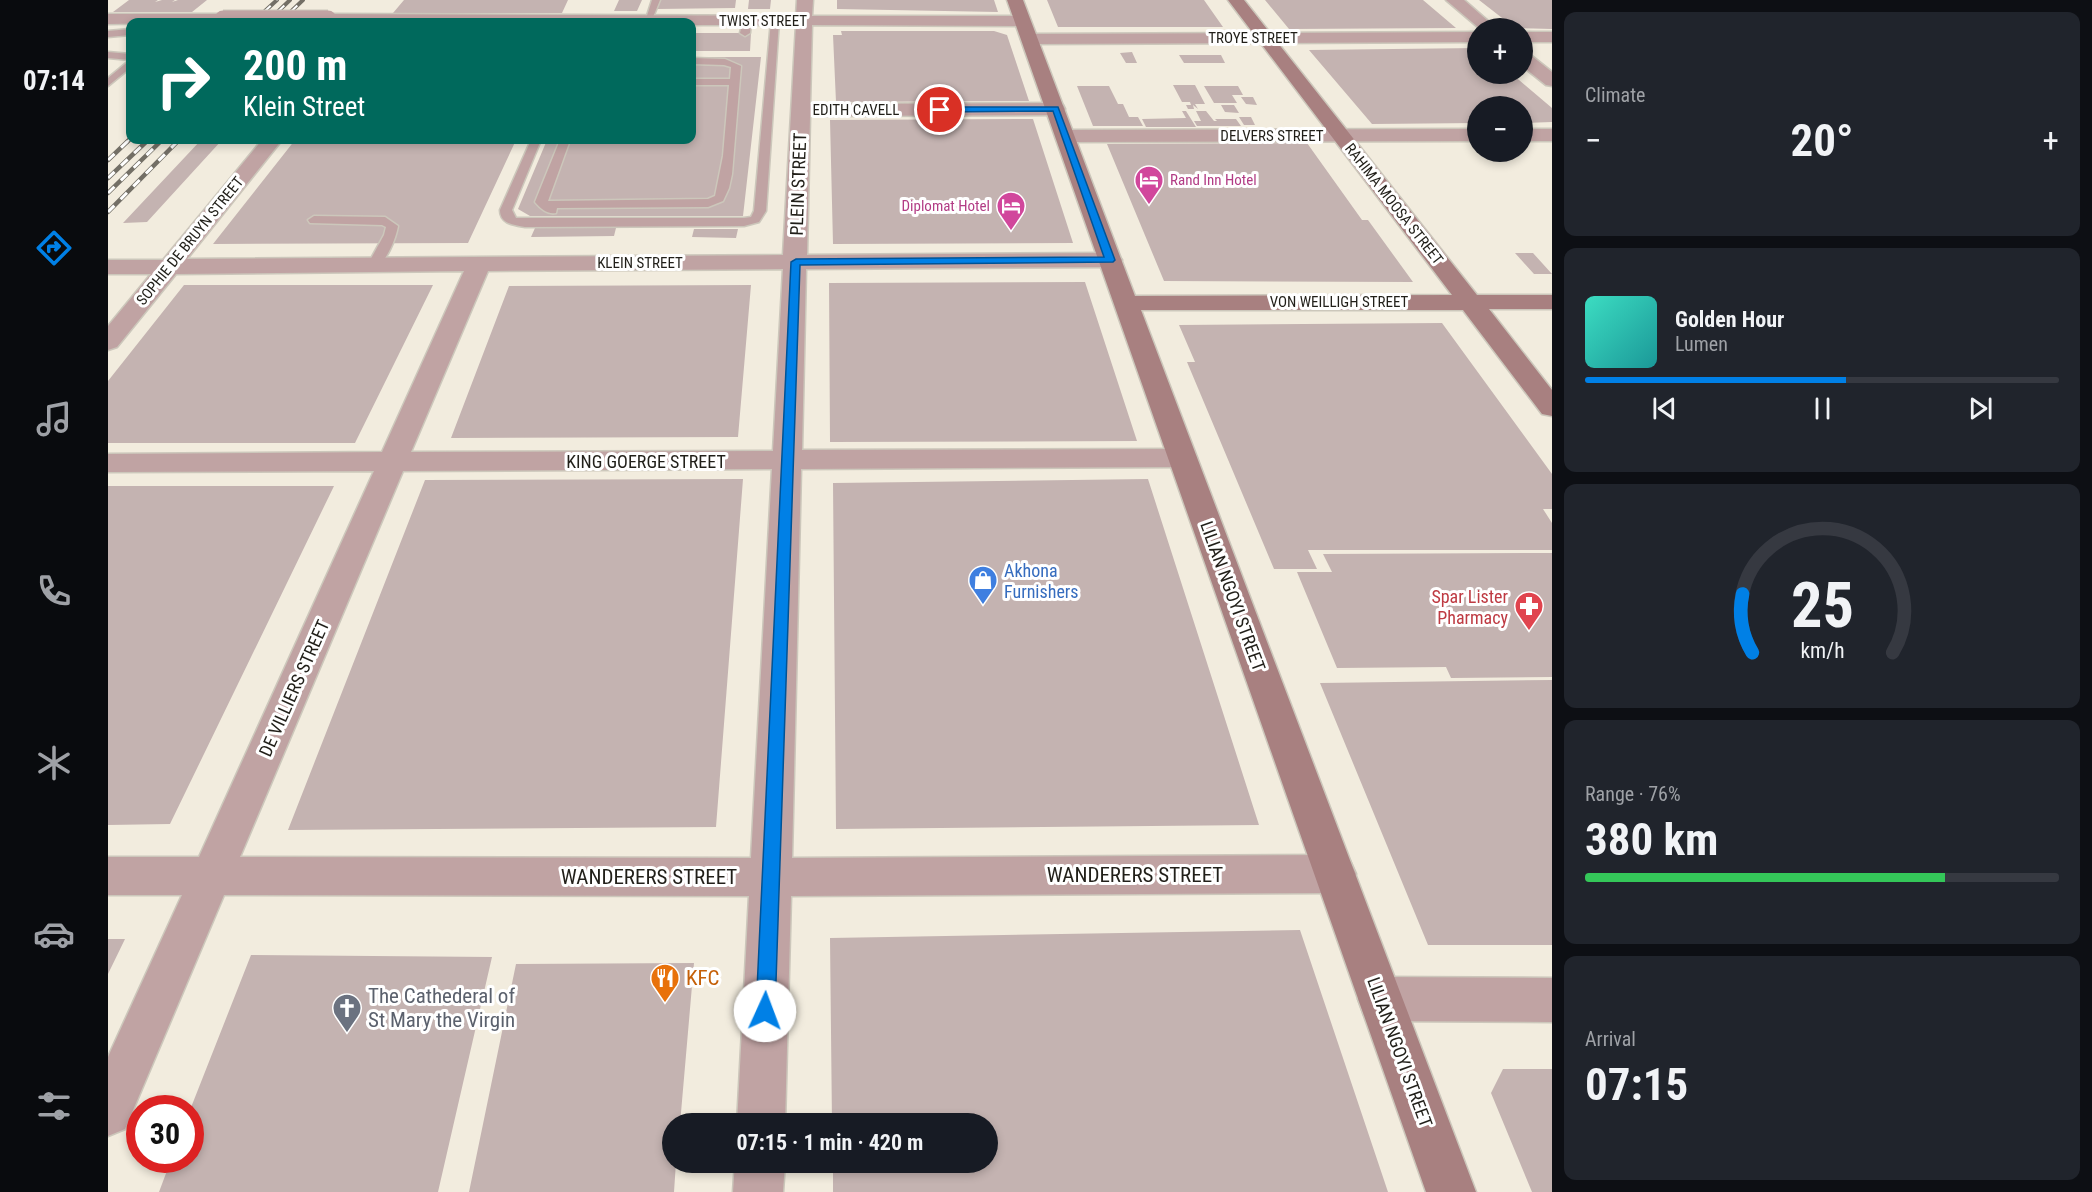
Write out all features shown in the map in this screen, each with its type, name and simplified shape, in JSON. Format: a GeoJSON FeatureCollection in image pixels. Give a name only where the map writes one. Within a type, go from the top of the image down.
{"type":"FeatureCollection","features":[{"type":"Feature","properties":{"kind":"street"},"geometry":{"type":"LineString","coordinates":[[204,18],[224,0]]}},
{"type":"Feature","properties":{"kind":"street"},"geometry":{"type":"LineString","coordinates":[[370,18],[385,0]]}},
{"type":"Feature","properties":{"kind":"street"},"geometry":{"type":"LineString","coordinates":[[588,18],[595,0]]}},
{"type":"Feature","properties":{"kind":"street","name":"PLEIN STREET"},"geometry":{"type":"LineString","coordinates":[[761,1113],[805,0]]}},
{"type":"Feature","properties":{"kind":"street","name":"LILIAN NGOYI STREET"},"geometry":{"type":"LineString","coordinates":[[1015,0],[1451,1192]]}},
{"type":"Feature","properties":{"kind":"street","name":"RAHIMA MOOSA STREET"},"geometry":{"type":"LineString","coordinates":[[1236,0],[1552,408]]}},
{"type":"Feature","properties":{"kind":"street"},"geometry":{"type":"LineString","coordinates":[[1454,0],[1476,18]]}},
{"type":"Feature","properties":{"kind":"street","name":"TWIST STREET"},"geometry":{"type":"LineString","coordinates":[[108,19],[126,19]]}},
{"type":"Feature","properties":{"kind":"street","name":"TWIST STREET"},"geometry":{"type":"LineString","coordinates":[[696,23],[746,27],[775,21],[804,21],[1025,30]]}},
{"type":"Feature","properties":{"kind":"street","name":"TROYE STREET"},"geometry":{"type":"LineString","coordinates":[[1025,30],[1265,38],[1467,37]]}},
{"type":"Feature","properties":{"kind":"street"},"geometry":{"type":"LineString","coordinates":[[1533,37],[1552,37]]}},
{"type":"Feature","properties":{"kind":"street"},"geometry":{"type":"LineString","coordinates":[[1533,66],[1552,81]]}},
{"type":"Feature","properties":{"kind":"street","name":"EDITH CAVELL"},"geometry":{"type":"LineString","coordinates":[[801,110],[1056,109]]}},
{"type":"Feature","properties":{"kind":"street","name":"DELVERS STREET"},"geometry":{"type":"LineString","coordinates":[[1066,136],[1467,135]]}},
{"type":"Feature","properties":{"kind":"street"},"geometry":{"type":"LineString","coordinates":[[1533,135],[1552,135]]}},
{"type":"Feature","properties":{"kind":"street","name":"SOPHIE DE BRUYN STREET"},"geometry":{"type":"LineString","coordinates":[[108,342],[269,144]]}},
{"type":"Feature","properties":{"kind":"street","name":"KLEIN STREET"},"geometry":{"type":"LineString","coordinates":[[108,267],[1110,260]]}},
{"type":"Feature","properties":{"kind":"street","name":"DE VILLIERS STREET"},"geometry":{"type":"LineString","coordinates":[[108,1112],[479,264]]}},
{"type":"Feature","properties":{"kind":"street","name":"VON WEILLIGH STREET"},"geometry":{"type":"LineString","coordinates":[[1127,303],[1552,302]]}},
{"type":"Feature","properties":{"kind":"street","name":"KING GOERGE STREET"},"geometry":{"type":"LineString","coordinates":[[108,463],[1183,458]]}},
{"type":"Feature","properties":{"kind":"street","name":"WANDERERS STREET"},"geometry":{"type":"LineString","coordinates":[[108,876],[212,874],[770,877],[1335,874]]}},
{"type":"Feature","properties":{"kind":"street"},"geometry":{"type":"LineString","coordinates":[[1380,999],[1552,1000]]}},
{"type":"Feature","properties":{"kind":"street"},"geometry":{"type":"LineString","coordinates":[[758,1192],[759,1173]]}},
{"type":"Feature","properties":{"kind":"lane"},"geometry":{"type":"LineString","coordinates":[[649,18],[656,0]]}},
{"type":"Feature","properties":{"kind":"lane"},"geometry":{"type":"LineString","coordinates":[[534,144],[506,210],[506,216],[512,221],[525,223],[744,222],[755,219],[760,211],[775,21]]}},
{"type":"Feature","properties":{"kind":"lane"},"geometry":{"type":"LineString","coordinates":[[108,26],[126,26]]}},
{"type":"Feature","properties":{"kind":"lane"},"geometry":{"type":"LineString","coordinates":[[108,34],[126,32]]}},
{"type":"Feature","properties":{"kind":"lane"},"geometry":{"type":"LineString","coordinates":[[696,54],[735,54]]}},
{"type":"Feature","properties":{"kind":"lane"},"geometry":{"type":"LineString","coordinates":[[108,55],[126,57]]}},
{"type":"Feature","properties":{"kind":"lane"},"geometry":{"type":"LineString","coordinates":[[543,205],[715,202],[722,194],[727,168],[735,64],[696,61]]}},
{"type":"Feature","properties":{"kind":"lane"},"geometry":{"type":"LineString","coordinates":[[108,84],[113,75],[126,66]]}},
{"type":"Feature","properties":{"kind":"lane"},"geometry":{"type":"LineString","coordinates":[[696,82],[733,82]]}},
{"type":"Feature","properties":{"kind":"lane"},"geometry":{"type":"LineString","coordinates":[[563,144],[541,202],[550,209],[565,212],[760,211]]}},
{"type":"Feature","properties":{"kind":"lane"},"geometry":{"type":"LineString","coordinates":[[314,220],[385,221],[392,226],[390,235],[374,264]]}},
{"type":"Feature","properties":{"kind":"building"},"geometry":{"type":"Polygon","coordinates":[[[129,0],[158,0],[155,2],[175,0],[172,2],[207,0],[192,12],[113,12],[129,0]]]}},
{"type":"Feature","properties":{"kind":"building"},"geometry":{"type":"Polygon","coordinates":[[[404,0],[568,0],[562,13],[393,13],[404,0]]]}},
{"type":"Feature","properties":{"kind":"building"},"geometry":{"type":"Polygon","coordinates":[[[619,0],[642,0],[637,11],[614,11],[619,0]]]}},
{"type":"Feature","properties":{"kind":"building"},"geometry":{"type":"Polygon","coordinates":[[[660,0],[736,0],[735,8],[657,9],[660,0]]]}},
{"type":"Feature","properties":{"kind":"building"},"geometry":{"type":"Polygon","coordinates":[[[749,0],[771,0],[770,9],[748,9],[749,0]]]}},
{"type":"Feature","properties":{"kind":"building"},"geometry":{"type":"Polygon","coordinates":[[[837,0],[994,0],[998,12],[837,9],[837,0]]]}},
{"type":"Feature","properties":{"kind":"building"},"geometry":{"type":"Polygon","coordinates":[[[1047,0],[1204,0],[1223,27],[1058,27],[1047,0]]]}},
{"type":"Feature","properties":{"kind":"building"},"geometry":{"type":"Polygon","coordinates":[[[1265,0],[1423,0],[1456,28],[1289,29],[1265,0]]]}},
{"type":"Feature","properties":{"kind":"building"},"geometry":{"type":"Polygon","coordinates":[[[1479,0],[1552,0],[1552,29],[1533,28],[1533,18],[1502,18],[1479,0]]]}},
{"type":"Feature","properties":{"kind":"building"},"geometry":{"type":"Polygon","coordinates":[[[841,31],[994,31],[1007,35],[1029,101],[836,102],[833,35],[842,35],[841,31]]]}},
{"type":"Feature","properties":{"kind":"building"},"geometry":{"type":"Polygon","coordinates":[[[696,33],[751,33],[750,51],[696,51],[696,33]]]}},
{"type":"Feature","properties":{"kind":"building"},"geometry":{"type":"Polygon","coordinates":[[[1467,48],[1467,84],[1524,84],[1552,108],[1552,122],[1533,123],[1533,96],[1467,96],[1467,123],[1372,124],[1309,50],[1467,48]]]}},
{"type":"Feature","properties":{"kind":"building"},"geometry":{"type":"Polygon","coordinates":[[[1132,52],[1137,63],[1126,63],[1120,53],[1132,52]]]}},
{"type":"Feature","properties":{"kind":"building"},"geometry":{"type":"Polygon","coordinates":[[[1179,55],[1221,55],[1225,63],[1184,63],[1179,55]]]}},
{"type":"Feature","properties":{"kind":"building"},"geometry":{"type":"Polygon","coordinates":[[[696,57],[761,57],[743,216],[530,216],[518,209],[545,144],[696,144],[696,57]]]}},
{"type":"Feature","properties":{"kind":"building"},"geometry":{"type":"Polygon","coordinates":[[[1173,85],[1195,85],[1205,104],[1195,104],[1198,109],[1193,105],[1194,109],[1188,109],[1186,105],[1191,105],[1190,102],[1182,102],[1173,85]]]}},
{"type":"Feature","properties":{"kind":"building"},"geometry":{"type":"Polygon","coordinates":[[[1077,86],[1109,86],[1118,104],[1123,104],[1129,117],[1138,117],[1143,126],[1093,126],[1077,86]]]}},
{"type":"Feature","properties":{"kind":"building"},"geometry":{"type":"Polygon","coordinates":[[[1204,86],[1238,86],[1243,95],[1232,95],[1237,103],[1214,103],[1204,86]]]}},
{"type":"Feature","properties":{"kind":"building"},"geometry":{"type":"Polygon","coordinates":[[[1241,97],[1253,97],[1257,105],[1246,104],[1241,97]]]}},
{"type":"Feature","properties":{"kind":"building"},"geometry":{"type":"Polygon","coordinates":[[[1221,105],[1234,105],[1239,113],[1225,112],[1221,105]]]}},
{"type":"Feature","properties":{"kind":"building"},"geometry":{"type":"Polygon","coordinates":[[[1182,111],[1186,111],[1196,127],[1146,127],[1142,119],[1186,118],[1182,111]]]}},
{"type":"Feature","properties":{"kind":"building"},"geometry":{"type":"Polygon","coordinates":[[[1196,111],[1206,111],[1214,121],[1217,121],[1215,119],[1236,119],[1241,126],[1197,126],[1194,121],[1201,121],[1196,111]]]}},
{"type":"Feature","properties":{"kind":"building"},"geometry":{"type":"Polygon","coordinates":[[[1239,117],[1251,117],[1255,125],[1244,125],[1239,117]]]}},
{"type":"Feature","properties":{"kind":"building"},"geometry":{"type":"Polygon","coordinates":[[[1033,119],[1073,243],[833,244],[830,120],[1033,119]]]}},
{"type":"Feature","properties":{"kind":"building"},"geometry":{"type":"Polygon","coordinates":[[[1307,143],[1362,220],[1368,220],[1413,282],[1164,281],[1107,144],[1307,143]]]}},
{"type":"Feature","properties":{"kind":"building"},"geometry":{"type":"Polygon","coordinates":[[[197,144],[218,144],[147,222],[123,223],[197,144]]]}},
{"type":"Feature","properties":{"kind":"building"},"geometry":{"type":"Polygon","coordinates":[[[292,144],[514,144],[468,243],[213,244],[292,144]]]}},
{"type":"Feature","properties":{"kind":"building"},"geometry":{"type":"Polygon","coordinates":[[[535,228],[616,228],[614,236],[531,237],[535,228]]]}},
{"type":"Feature","properties":{"kind":"building"},"geometry":{"type":"Polygon","coordinates":[[[694,229],[738,229],[736,238],[692,237],[694,229]]]}},
{"type":"Feature","properties":{"kind":"building"},"geometry":{"type":"Polygon","coordinates":[[[1515,253],[1533,253],[1552,274],[1534,274],[1515,253]]]}},
{"type":"Feature","properties":{"kind":"building"},"geometry":{"type":"Polygon","coordinates":[[[1085,282],[1137,441],[830,442],[829,283],[1085,282]]]}},
{"type":"Feature","properties":{"kind":"building"},"geometry":{"type":"Polygon","coordinates":[[[184,285],[433,285],[355,443],[108,443],[108,381],[184,285]]]}},
{"type":"Feature","properties":{"kind":"building"},"geometry":{"type":"Polygon","coordinates":[[[751,285],[738,437],[451,438],[509,286],[751,285]]]}},
{"type":"Feature","properties":{"kind":"building"},"geometry":{"type":"Polygon","coordinates":[[[1442,323],[1552,474],[1552,509],[1543,509],[1552,523],[1552,550],[1308,550],[1317,569],[1274,569],[1187,362],[1195,362],[1179,325],[1442,323]]]}},
{"type":"Feature","properties":{"kind":"building"},"geometry":{"type":"Polygon","coordinates":[[[743,479],[716,827],[288,830],[425,480],[743,479]]]}},
{"type":"Feature","properties":{"kind":"building"},"geometry":{"type":"Polygon","coordinates":[[[1148,479],[1259,825],[836,829],[833,483],[1148,479]]]}},
{"type":"Feature","properties":{"kind":"building"},"geometry":{"type":"Polygon","coordinates":[[[108,486],[334,486],[170,824],[108,825],[108,486]]]}},
{"type":"Feature","properties":{"kind":"building"},"geometry":{"type":"Polygon","coordinates":[[[1552,553],[1552,677],[1451,678],[1446,667],[1337,668],[1297,572],[1332,572],[1323,554],[1552,553]]]}},
{"type":"Feature","properties":{"kind":"building"},"geometry":{"type":"Polygon","coordinates":[[[1552,680],[1552,945],[1428,945],[1320,683],[1552,680]]]}},
{"type":"Feature","properties":{"kind":"building"},"geometry":{"type":"Polygon","coordinates":[[[1300,930],[1388,1192],[833,1192],[833,1173],[998,1173],[998,1113],[832,1113],[830,938],[1300,930]]]}},
{"type":"Feature","properties":{"kind":"building"},"geometry":{"type":"Polygon","coordinates":[[[108,939],[125,939],[108,974],[108,939]]]}},
{"type":"Feature","properties":{"kind":"building","name":"The Cathederal of St Mary the Virgin"},"geometry":{"type":"Polygon","coordinates":[[[251,955],[492,957],[438,1192],[159,1192],[166,1173],[204,1173],[204,1095],[196,1095],[251,955]]]}},
{"type":"Feature","properties":{"kind":"building"},"geometry":{"type":"Polygon","coordinates":[[[694,963],[681,1113],[662,1113],[662,1173],[675,1173],[674,1192],[469,1192],[516,964],[694,963]]]}},
{"type":"Feature","properties":{"kind":"building"},"geometry":{"type":"Polygon","coordinates":[[[1503,1069],[1552,1069],[1552,1192],[1532,1192],[1491,1093],[1503,1069]]]}},
{"type":"Feature","properties":{"kind":"railway"},"geometry":{"type":"LineString","coordinates":[[257,18],[277,0]]}},
{"type":"Feature","properties":{"kind":"railway"},"geometry":{"type":"LineString","coordinates":[[271,18],[290,0]]}},
{"type":"Feature","properties":{"kind":"railway"},"geometry":{"type":"LineString","coordinates":[[284,18],[303,0]]}},
{"type":"Feature","properties":{"kind":"railway"},"geometry":{"type":"LineString","coordinates":[[108,160],[126,143]]}},
{"type":"Feature","properties":{"kind":"railway"},"geometry":{"type":"LineString","coordinates":[[108,178],[144,144]]}},
{"type":"Feature","properties":{"kind":"railway"},"geometry":{"type":"LineString","coordinates":[[108,193],[158,144]]}},
{"type":"Feature","properties":{"kind":"railway"},"geometry":{"type":"LineString","coordinates":[[108,212],[175,144]]}},
{"type":"Feature","properties":{"kind":"place","name":"Rand Inn Hotel"},"geometry":{"type":"Point","coordinates":[1149,206]}},
{"type":"Feature","properties":{"kind":"place","name":"Diplomat Hotel"},"geometry":{"type":"Point","coordinates":[1011,232]}},
{"type":"Feature","properties":{"kind":"place","name":"Akhona Furnishers"},"geometry":{"type":"Point","coordinates":[983,606]}},
{"type":"Feature","properties":{"kind":"place","name":"Spar Lister Pharmacy"},"geometry":{"type":"Point","coordinates":[1529,632]}},
{"type":"Feature","properties":{"kind":"place","name":"KFC"},"geometry":{"type":"Point","coordinates":[665,1004]}},
{"type":"Feature","properties":{"kind":"place","name":"The Cathederal of St Mary the Virgin"},"geometry":{"type":"Point","coordinates":[347,1034]}},
{"type":"Feature","properties":{"kind":"route"},"geometry":{"type":"LineString","coordinates":[[765,1011],[796,262],[1110,260],[1056,109],[940,110]]}}]}
